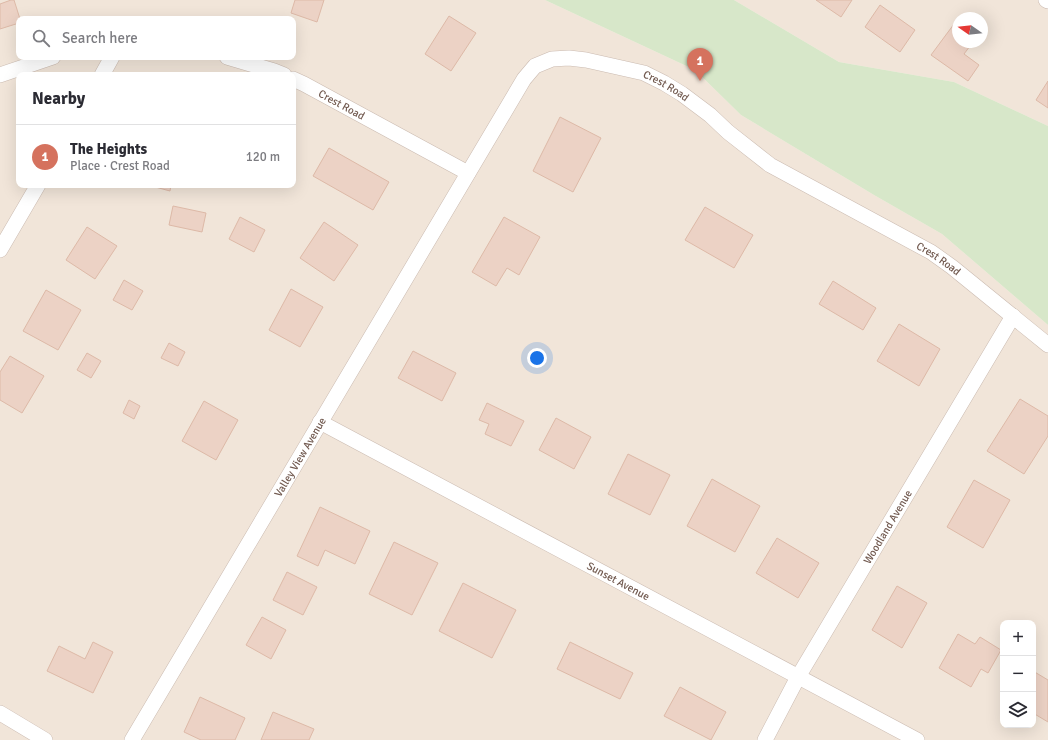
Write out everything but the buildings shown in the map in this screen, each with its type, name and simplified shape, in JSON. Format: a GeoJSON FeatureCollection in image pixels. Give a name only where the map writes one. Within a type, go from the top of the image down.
{"type":"FeatureCollection","features":[{"type":"Feature","properties":{"kind":"street","name":"Crest Road"},"geometry":{"type":"LineString","coordinates":[[296,80],[468,173],[524,79],[535,66],[552,59],[569,58],[586,60],[644,73],[682,94],[710,115],[728,132],[770,165],[931,252],[952,267],[1048,345]]}},
{"type":"Feature","properties":{"kind":"street"},"geometry":{"type":"LineString","coordinates":[[0,75],[44,60]]}},
{"type":"Feature","properties":{"kind":"street"},"geometry":{"type":"LineString","coordinates":[[104,72],[110,60]]}},
{"type":"Feature","properties":{"kind":"street"},"geometry":{"type":"LineString","coordinates":[[238,60],[278,72]]}},
{"type":"Feature","properties":{"kind":"street","name":"Valley View Avenue"},"geometry":{"type":"LineString","coordinates":[[132,740],[468,173]]}},
{"type":"Feature","properties":{"kind":"street"},"geometry":{"type":"LineString","coordinates":[[0,250],[36,188]]}},
{"type":"Feature","properties":{"kind":"street","name":"Woodland Avenue"},"geometry":{"type":"LineString","coordinates":[[765,740],[798,677],[1013,316]]}},
{"type":"Feature","properties":{"kind":"street","name":"Sunset Avenue"},"geometry":{"type":"LineString","coordinates":[[320,422],[917,740]]}},
{"type":"Feature","properties":{"kind":"street"},"geometry":{"type":"LineString","coordinates":[[0,714],[45,740]]}},
{"type":"Feature","properties":{"kind":"shaded area"},"geometry":{"type":"Polygon","coordinates":[[[0,0],[545,0],[695,70],[741,115],[942,234],[1048,325],[1048,740],[0,740],[0,0]]]}},
{"type":"Feature","properties":{"kind":"shaded area"},"geometry":{"type":"Polygon","coordinates":[[[734,0],[1048,0],[1048,126],[954,82],[839,62],[734,0]]]}},
{"type":"Feature","properties":{"kind":"green space"},"geometry":{"type":"Polygon","coordinates":[[[545,0],[734,0],[839,62],[954,82],[1048,126],[1048,325],[942,234],[741,115],[695,70],[545,0]]]}},
{"type":"Feature","properties":{"kind":"place","name":"The Heights"},"geometry":{"type":"Point","coordinates":[700,81]}}]}
